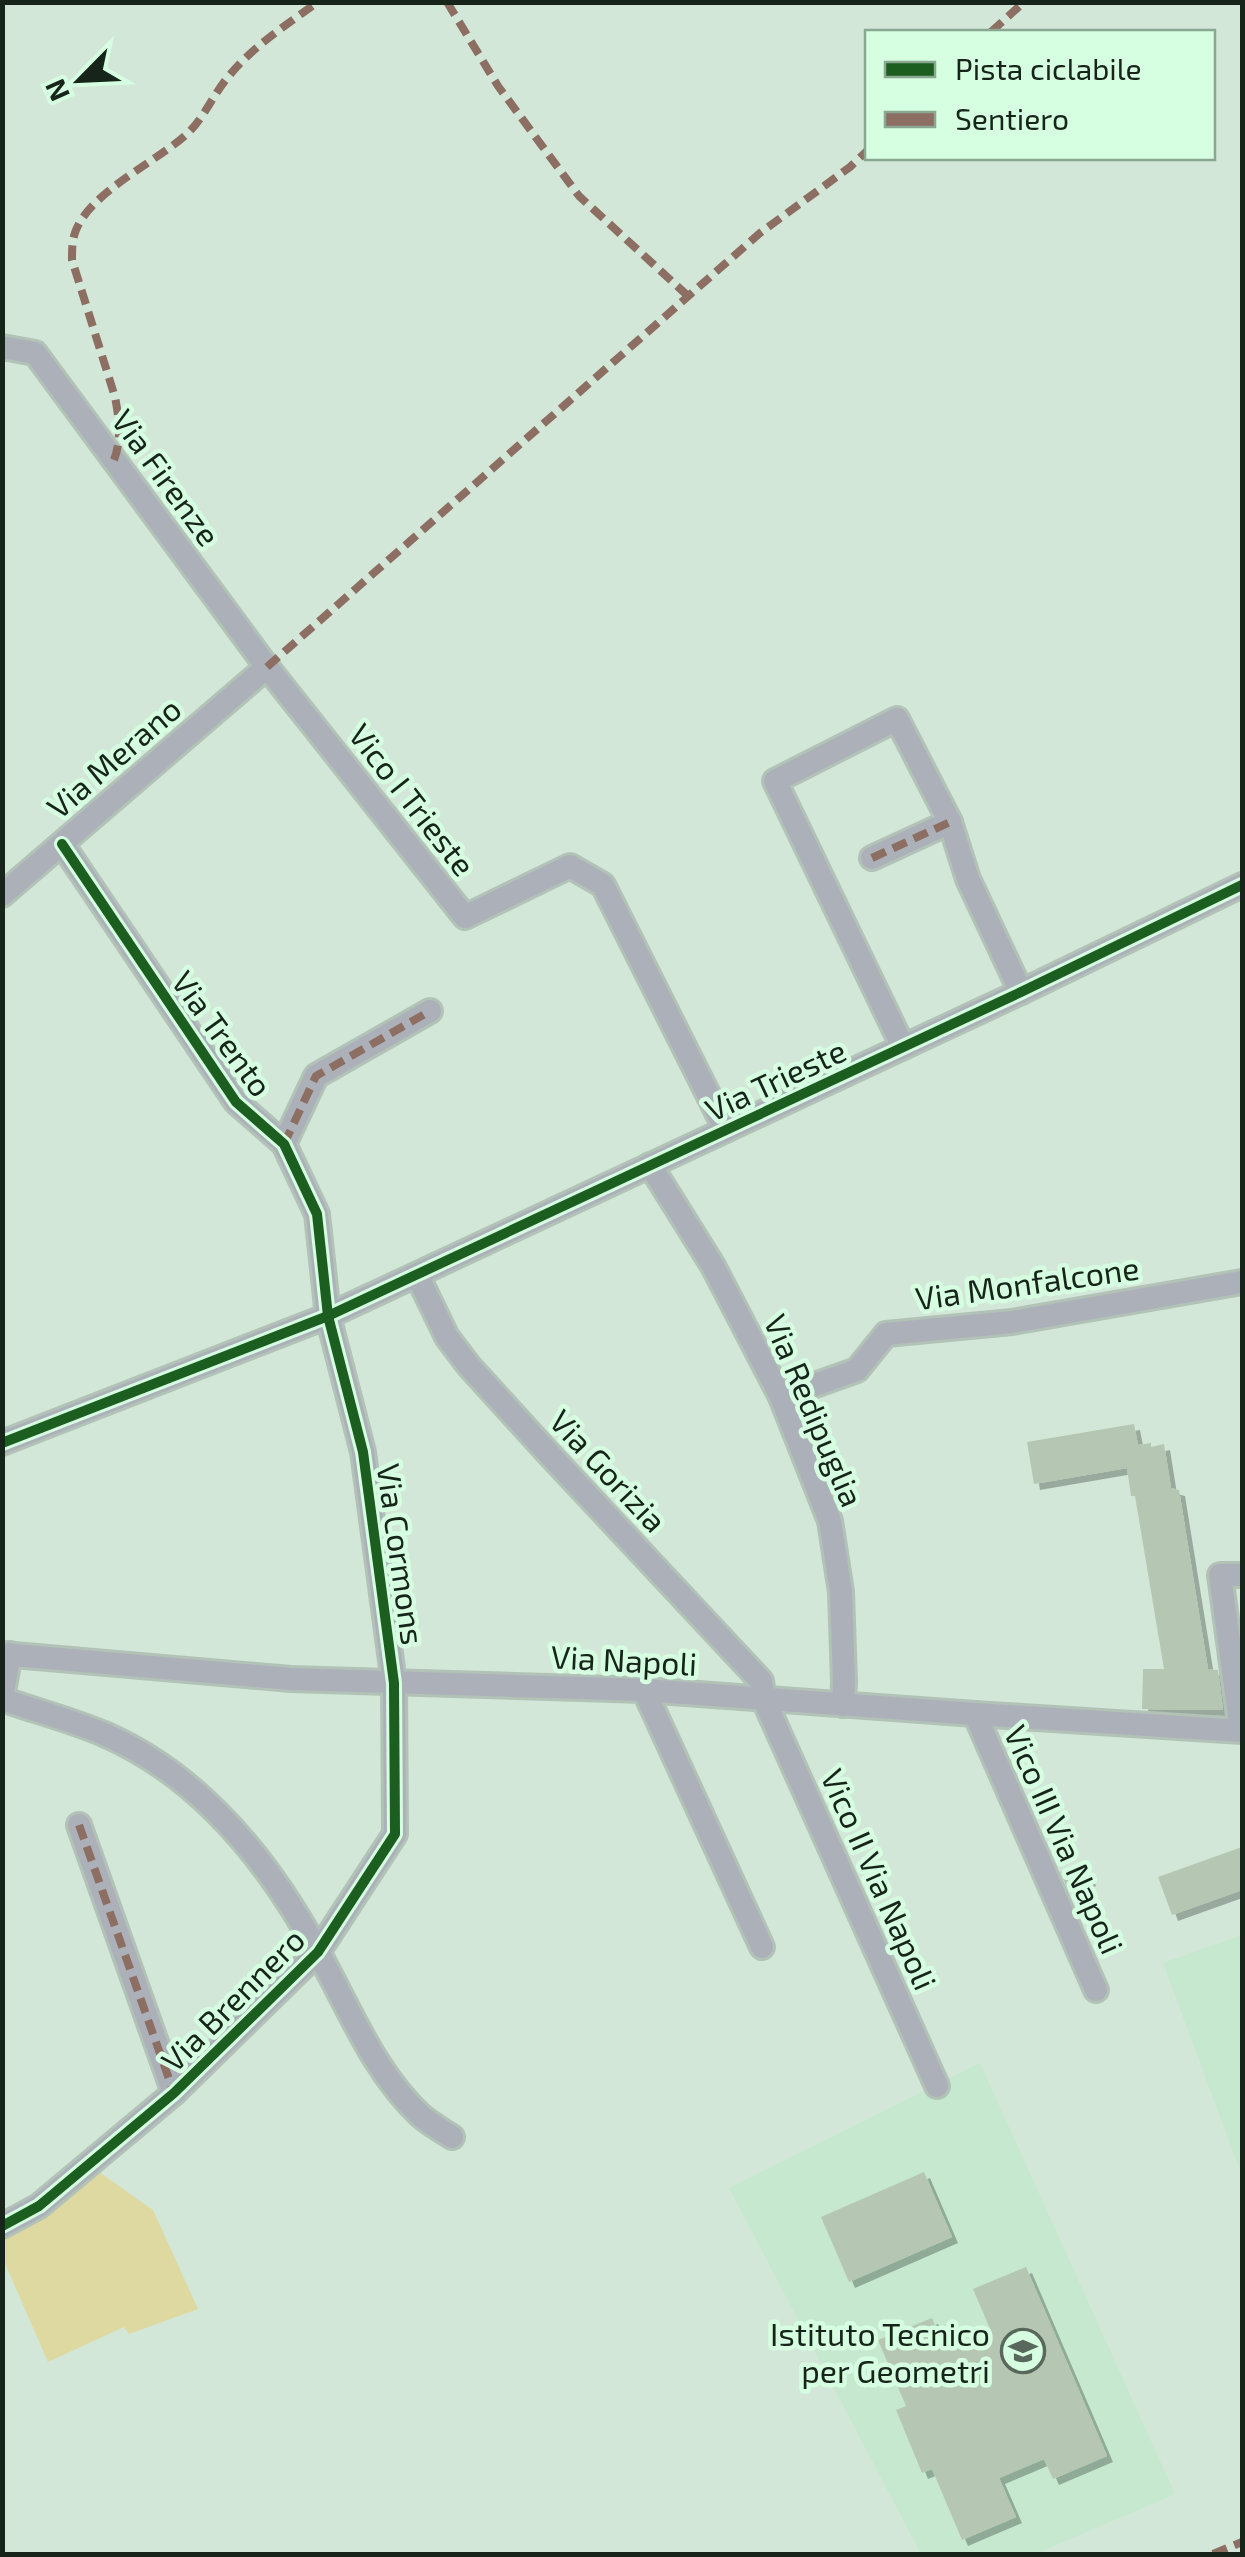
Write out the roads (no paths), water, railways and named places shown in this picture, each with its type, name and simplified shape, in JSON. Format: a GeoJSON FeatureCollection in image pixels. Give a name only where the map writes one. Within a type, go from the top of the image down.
{"type":"FeatureCollection","features":[{"type":"Feature","properties":{"kind":"street","name":"Via Firenze"},"geometry":{"type":"LineString","coordinates":[[2,347],[34,353],[267,667]]}},
{"type":"Feature","properties":{"kind":"street","name":"Via Merano"},"geometry":{"type":"LineString","coordinates":[[5,885],[62,844],[267,667]]}},
{"type":"Feature","properties":{"kind":"street","name":"Vico I Trieste"},"geometry":{"type":"LineString","coordinates":[[267,667],[464,917],[570,866],[603,885],[726,1130]]}},
{"type":"Feature","properties":{"kind":"street"},"geometry":{"type":"LineString","coordinates":[[903,1047],[775,781],[898,719],[950,822],[968,879],[1021,992]]}},
{"type":"Feature","properties":{"kind":"street"},"geometry":{"type":"LineString","coordinates":[[872,858],[950,822]]}},
{"type":"Feature","properties":{"kind":"street","name":"Via Trento"},"geometry":{"type":"LineString","coordinates":[[62,844],[236,1102],[284,1144],[317,1214],[328,1316]]}},
{"type":"Feature","properties":{"kind":"street","name":"Via Trieste"},"geometry":{"type":"LineString","coordinates":[[4,1440],[328,1316],[1242,885]]}},
{"type":"Feature","properties":{"kind":"street"},"geometry":{"type":"LineString","coordinates":[[284,1144],[316,1076],[430,1011]]}},
{"type":"Feature","properties":{"kind":"street","name":"Via Redipuglia"},"geometry":{"type":"LineString","coordinates":[[650,1166],[713,1266],[781,1398],[830,1521],[841,1592],[843,1705]]}},
{"type":"Feature","properties":{"kind":"street","name":"Via Gorizia"},"geometry":{"type":"LineString","coordinates":[[417,1274],[448,1337],[470,1366],[760,1680],[764,1700]]}},
{"type":"Feature","properties":{"kind":"street","name":"Via Monfalcone"},"geometry":{"type":"LineString","coordinates":[[781,1398],[857,1370],[886,1334],[1012,1322],[1242,1282]]}},
{"type":"Feature","properties":{"kind":"street","name":"Via Cormons"},"geometry":{"type":"LineString","coordinates":[[328,1316],[363,1452],[394,1683]]}},
{"type":"Feature","properties":{"kind":"street"},"geometry":{"type":"LineString","coordinates":[[1242,1574],[1220,1575],[1242,1730]]}},
{"type":"Feature","properties":{"kind":"street"},"geometry":{"type":"LineString","coordinates":[[6,1654],[2,1698],[102,1734],[138,1752],[192,1790],[236,1830],[273,1877],[360,2033],[396,2087],[421,2116],[452,2137]]}},
{"type":"Feature","properties":{"kind":"street","name":"Via Napoli"},"geometry":{"type":"LineString","coordinates":[[6,1654],[292,1679],[644,1690],[1242,1730]]}},
{"type":"Feature","properties":{"kind":"street","name":"Via Brennero"},"geometry":{"type":"LineString","coordinates":[[2,2226],[39,2206],[174,2093],[318,1952],[395,1834],[394,1683]]}},
{"type":"Feature","properties":{"kind":"street"},"geometry":{"type":"LineString","coordinates":[[644,1690],[762,1947]]}},
{"type":"Feature","properties":{"kind":"street","name":"Vico II Via Napoli"},"geometry":{"type":"LineString","coordinates":[[764,1700],[937,2086]]}},
{"type":"Feature","properties":{"kind":"street","name":"Vico III Via Napoli"},"geometry":{"type":"LineString","coordinates":[[974,1714],[1096,1990]]}},
{"type":"Feature","properties":{"kind":"street"},"geometry":{"type":"LineString","coordinates":[[78,1825],[174,2093]]}},
{"type":"Feature","properties":{"kind":"place","name":"Istituto Tecnico per Geometri"},"geometry":{"type":"Point","coordinates":[1023,2351]}}]}
